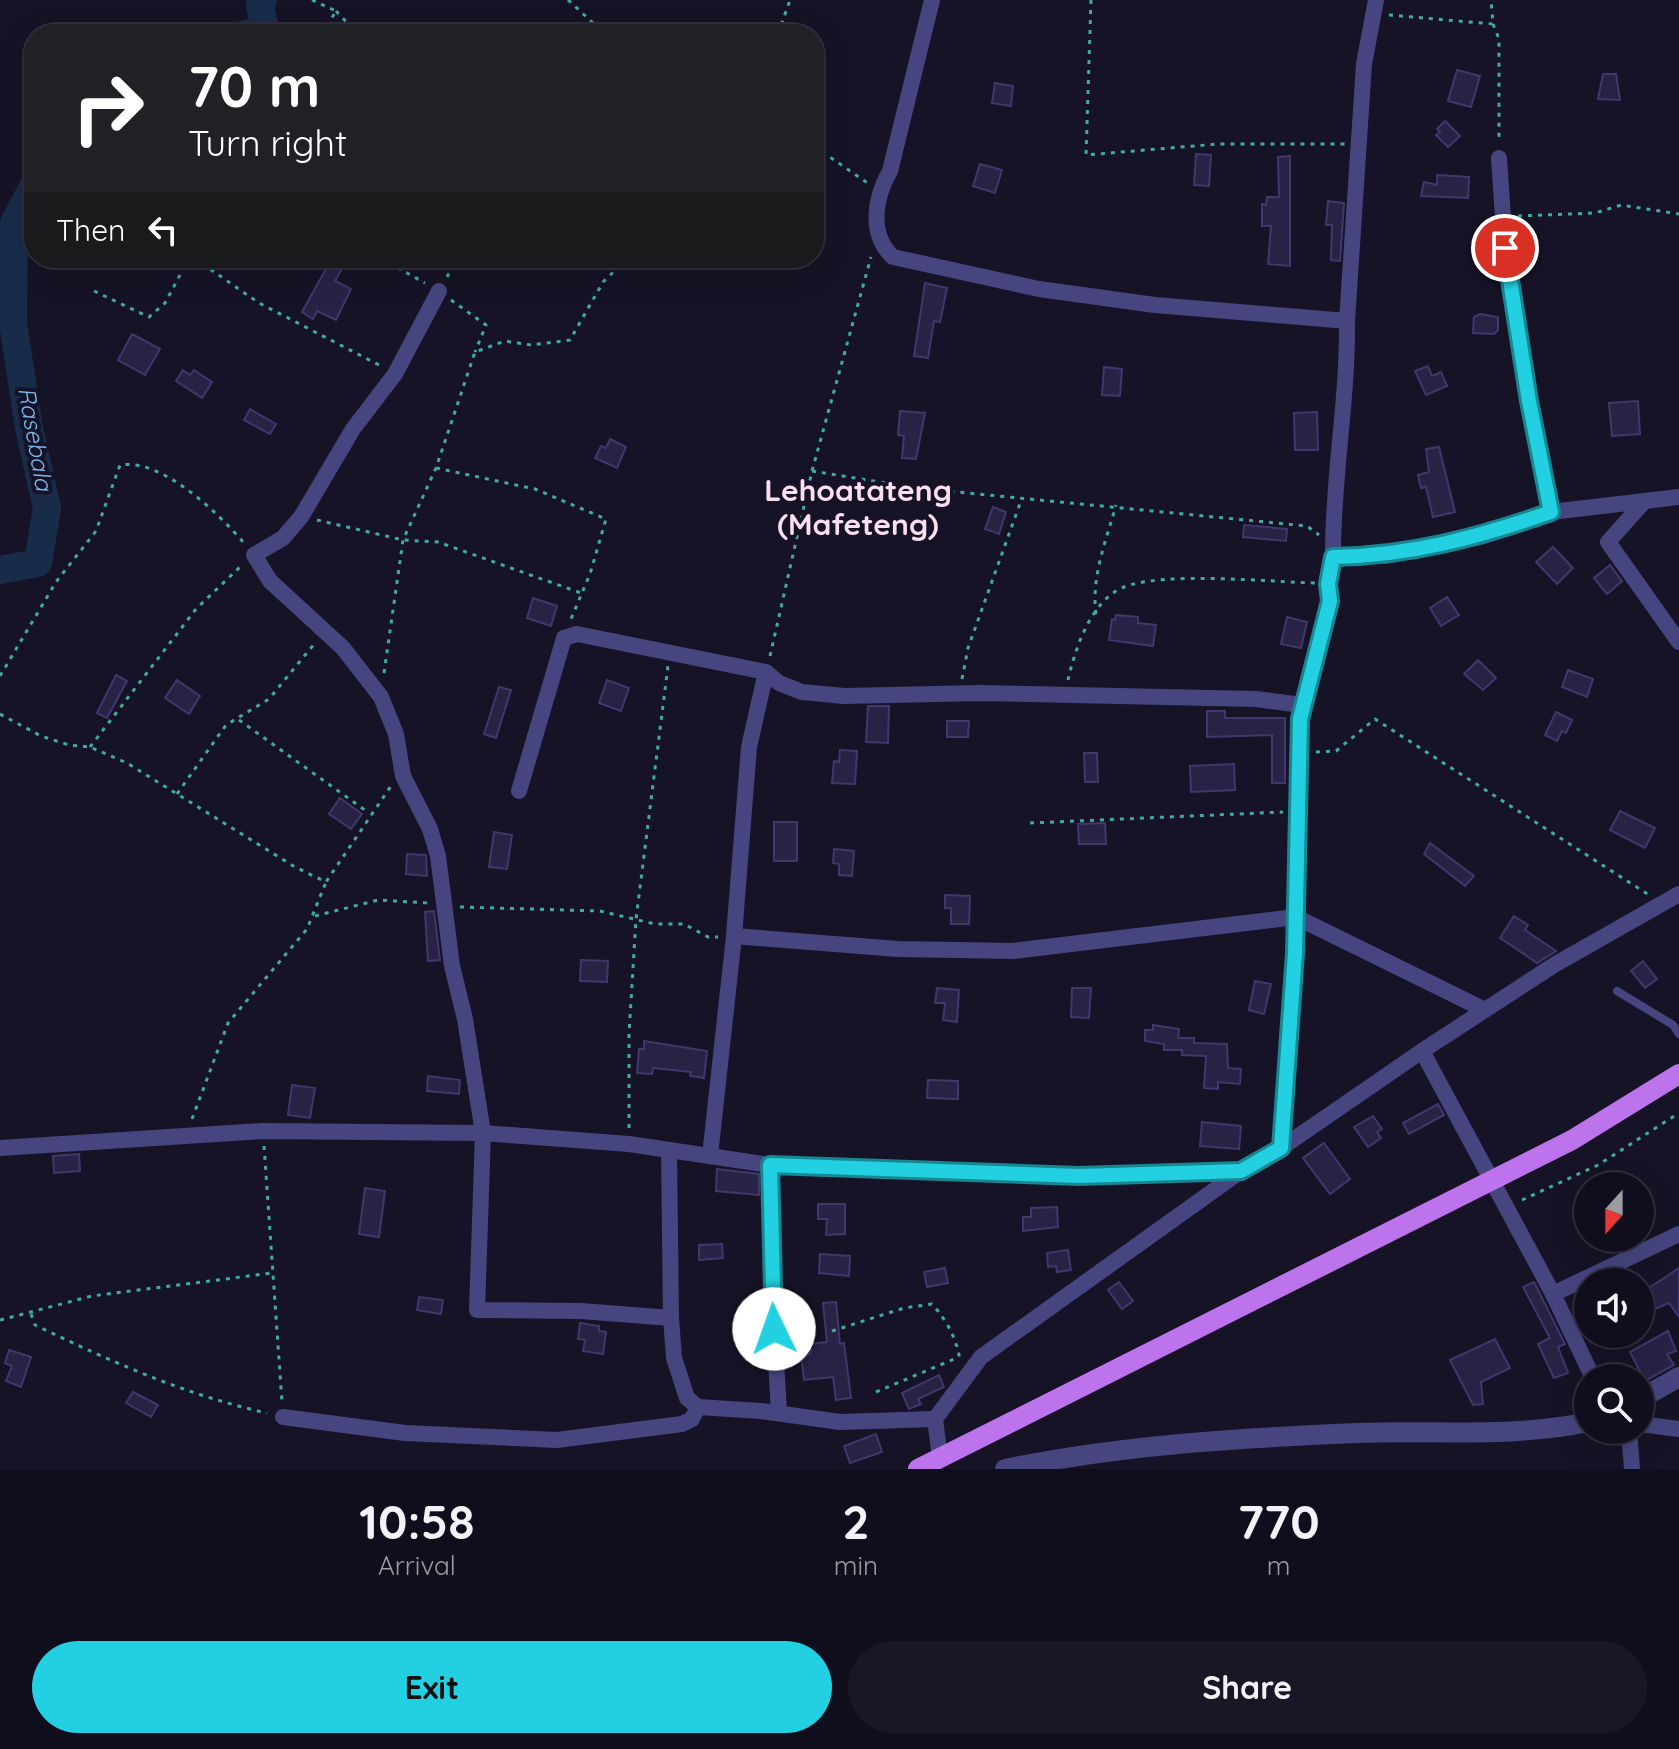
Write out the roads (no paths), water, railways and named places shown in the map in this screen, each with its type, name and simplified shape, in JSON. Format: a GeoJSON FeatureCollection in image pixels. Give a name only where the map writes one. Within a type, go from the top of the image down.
{"type":"FeatureCollection","features":[{"type":"Feature","properties":{"kind":"main road"},"geometry":{"type":"LineString","coordinates":[[918,1469],[1572,1140],[1679,1074]]}},
{"type":"Feature","properties":{"kind":"street"},"geometry":{"type":"LineString","coordinates":[[932,0],[894,159],[879,190],[876,222],[882,247],[893,257],[1039,289],[1155,305],[1347,321]]}},
{"type":"Feature","properties":{"kind":"street"},"geometry":{"type":"LineString","coordinates":[[1281,1148],[1296,917],[1302,705],[1330,601],[1328,584],[1333,550],[1331,514],[1348,370],[1347,321],[1364,64],[1375,7]]}},
{"type":"Feature","properties":{"kind":"street"},"geometry":{"type":"LineString","coordinates":[[1499,158],[1502,216],[1529,401],[1551,512]]}},
{"type":"Feature","properties":{"kind":"street"},"geometry":{"type":"LineString","coordinates":[[439,291],[395,374],[353,429],[301,517],[283,538],[254,555],[270,581],[343,648],[381,697],[396,734],[403,776],[430,829],[483,1133],[477,1310],[581,1311],[671,1318]]}},
{"type":"Feature","properties":{"kind":"street"},"geometry":{"type":"LineString","coordinates":[[1333,550],[1386,556],[1467,540],[1551,512],[1679,497]]}},
{"type":"Feature","properties":{"kind":"street"},"geometry":{"type":"LineString","coordinates":[[1643,503],[1608,542],[1679,642]]}},
{"type":"Feature","properties":{"kind":"street"},"geometry":{"type":"LineString","coordinates":[[519,791],[564,638],[588,634],[766,672],[779,683],[802,692],[873,696],[959,694],[1256,699],[1302,705]]}},
{"type":"Feature","properties":{"kind":"street"},"geometry":{"type":"LineString","coordinates":[[710,1156],[734,936],[749,747],[766,672]]}},
{"type":"Feature","properties":{"kind":"street"},"geometry":{"type":"LineString","coordinates":[[940,1458],[935,1419],[981,1357],[1241,1171],[1281,1148],[1554,965],[1679,894]]}},
{"type":"Feature","properties":{"kind":"street"},"geometry":{"type":"LineString","coordinates":[[734,936],[898,949],[1013,951],[1296,917],[1485,1010]]}},
{"type":"Feature","properties":{"kind":"street"},"geometry":{"type":"LineString","coordinates":[[1422,1051],[1553,1294],[1586,1364]]}},
{"type":"Feature","properties":{"kind":"street"},"geometry":{"type":"LineString","coordinates":[[0,1148],[262,1131],[483,1133],[629,1144],[770,1165],[1079,1176],[1241,1171]]}},
{"type":"Feature","properties":{"kind":"street"},"geometry":{"type":"LineString","coordinates":[[669,1150],[671,1318],[674,1358],[687,1398],[698,1407],[779,1413],[840,1422],[935,1419]]}},
{"type":"Feature","properties":{"kind":"street"},"geometry":{"type":"LineString","coordinates":[[770,1165],[771,1274],[779,1413]]}},
{"type":"Feature","properties":{"kind":"street"},"geometry":{"type":"LineString","coordinates":[[1553,1294],[1679,1234]]}},
{"type":"Feature","properties":{"kind":"street"},"geometry":{"type":"LineString","coordinates":[[1654,1391],[1679,1377]]}},
{"type":"Feature","properties":{"kind":"street"},"geometry":{"type":"LineString","coordinates":[[283,1417],[405,1433],[557,1440],[682,1424],[692,1419],[698,1407]]}},
{"type":"Feature","properties":{"kind":"street"},"geometry":{"type":"LineString","coordinates":[[1005,1469],[1120,1449],[1357,1433],[1532,1429],[1574,1424]]}},
{"type":"Feature","properties":{"kind":"street"},"geometry":{"type":"LineString","coordinates":[[1654,1426],[1679,1429]]}},
{"type":"Feature","properties":{"kind":"street"},"geometry":{"type":"LineString","coordinates":[[1630,1444],[1632,1469]]}},
{"type":"Feature","properties":{"kind":"lane"},"geometry":{"type":"LineString","coordinates":[[1617,991],[1673,1025],[1679,1034]]}},
{"type":"Feature","properties":{"kind":"waterway","name":"Rasebala"},"geometry":{"type":"LineString","coordinates":[[263,0],[260,5],[264,24]]}},
{"type":"Feature","properties":{"kind":"waterway","name":"Rasebala"},"geometry":{"type":"LineString","coordinates":[[0,570],[38,563],[47,508],[29,428],[13,323],[14,223],[24,204]]}},
{"type":"Feature","properties":{"kind":"district","name":"Lehoatateng (Mafeteng)"},"geometry":{"type":"Point","coordinates":[858,508]}}]}
